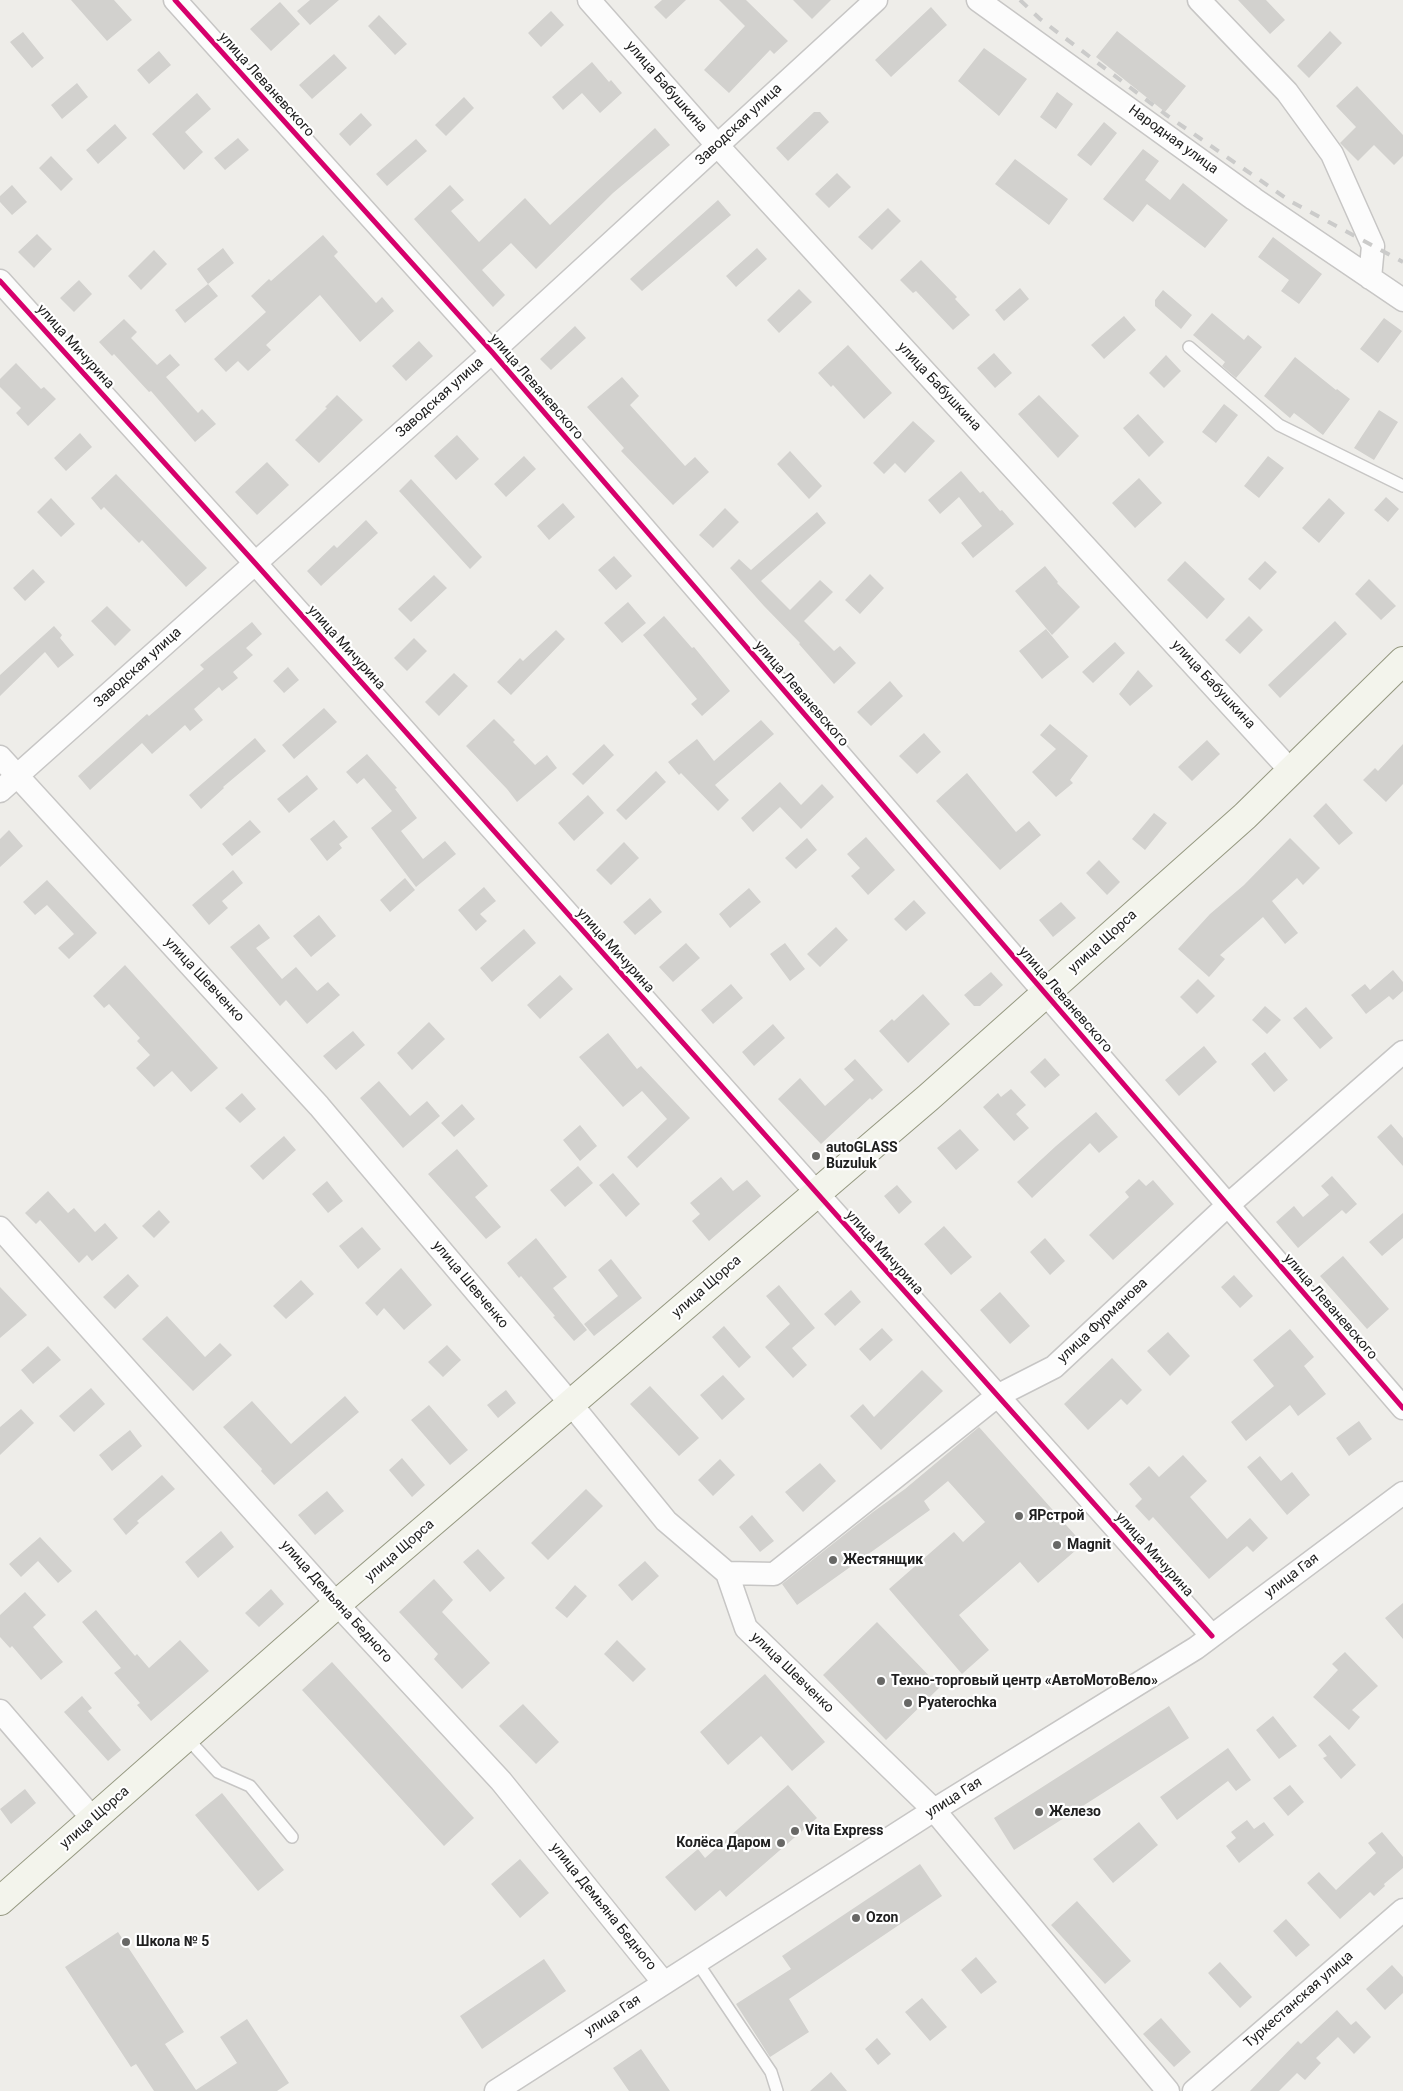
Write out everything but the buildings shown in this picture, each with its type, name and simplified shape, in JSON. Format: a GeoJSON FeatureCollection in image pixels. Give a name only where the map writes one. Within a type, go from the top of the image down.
{"type":"FeatureCollection","features":[{"type":"Feature","properties":{"kind":"main road","name":"улица Щорса"},"geometry":{"type":"LineString","coordinates":[[0,1901],[338,1604],[929,1097],[1245,816],[1403,661]]}},
{"type":"Feature","properties":{"kind":"street","name":"улица Леваневского"},"geometry":{"type":"LineString","coordinates":[[175,0],[492,352],[1403,1408]]}},
{"type":"Feature","properties":{"kind":"street","name":"улица Бабушкина"},"geometry":{"type":"LineString","coordinates":[[589,0],[718,145],[1292,771]]}},
{"type":"Feature","properties":{"kind":"street","name":"Заводская улица"},"geometry":{"type":"LineString","coordinates":[[0,791],[492,352],[876,0]]}},
{"type":"Feature","properties":{"kind":"street","name":"Народная улица"},"geometry":{"type":"LineString","coordinates":[[978,0],[1254,199],[1403,300]]}},
{"type":"Feature","properties":{"kind":"street"},"geometry":{"type":"LineString","coordinates":[[1199,0],[1286,92],[1332,154],[1373,246],[1370,278]]}},
{"type":"Feature","properties":{"kind":"street","name":"улица Мичурина"},"geometry":{"type":"LineString","coordinates":[[0,281],[255,563],[1212,1636]]}},
{"type":"Feature","properties":{"kind":"street","name":"улица Шевченко"},"geometry":{"type":"LineString","coordinates":[[0,757],[320,1106],[571,1404],[666,1521],[728,1573],[746,1628],[934,1810],[1168,2091]]}},
{"type":"Feature","properties":{"kind":"street","name":"улица Фурманова"},"geometry":{"type":"LineString","coordinates":[[728,1573],[774,1574],[997,1396],[1054,1368],[1228,1205],[1403,1052]]}},
{"type":"Feature","properties":{"kind":"street","name":"улица Демьяна Бедного"},"geometry":{"type":"LineString","coordinates":[[0,1228],[338,1604],[501,1781],[664,1983]]}},
{"type":"Feature","properties":{"kind":"street","name":"улица Гая"},"geometry":{"type":"LineString","coordinates":[[496,2091],[934,1810],[1196,1648],[1403,1493]]}},
{"type":"Feature","properties":{"kind":"street"},"geometry":{"type":"LineString","coordinates":[[0,1710],[93,1819]]}},
{"type":"Feature","properties":{"kind":"street","name":"Туркестанская улица"},"geometry":{"type":"LineString","coordinates":[[1194,2091],[1403,1910]]}},
{"type":"Feature","properties":{"kind":"lane"},"geometry":{"type":"LineString","coordinates":[[1189,347],[1279,425],[1403,486]]}},
{"type":"Feature","properties":{"kind":"lane"},"geometry":{"type":"LineString","coordinates":[[186,1737],[218,1772],[250,1786],[268,1811],[292,1837]]}},
{"type":"Feature","properties":{"kind":"lane"},"geometry":{"type":"LineString","coordinates":[[697,1962],[771,2072],[777,2091]]}},
{"type":"Feature","properties":{"kind":"railway"},"geometry":{"type":"LineString","coordinates":[[1020,0],[1040,19],[1165,114],[1290,201],[1403,262]]}},
{"type":"Feature","properties":{"kind":"cycle path"},"geometry":{"type":"LineString","coordinates":[[175,0],[492,352],[1403,1408]]}},
{"type":"Feature","properties":{"kind":"cycle path"},"geometry":{"type":"LineString","coordinates":[[0,281],[255,563],[1212,1636]]}},
{"type":"Feature","properties":{"kind":"place","name":"autoGLASS Buzuluk"},"geometry":{"type":"Point","coordinates":[816,1156]}},
{"type":"Feature","properties":{"kind":"place","name":"ЯРстрой"},"geometry":{"type":"Point","coordinates":[1019,1516]}},
{"type":"Feature","properties":{"kind":"place","name":"Magnit"},"geometry":{"type":"Point","coordinates":[1057,1545]}},
{"type":"Feature","properties":{"kind":"place","name":"Жестянщик"},"geometry":{"type":"Point","coordinates":[833,1560]}},
{"type":"Feature","properties":{"kind":"place","name":"Техно-торговый центр «АвтоМотоВело»"},"geometry":{"type":"Point","coordinates":[881,1681]}},
{"type":"Feature","properties":{"kind":"place","name":"Pyaterochka"},"geometry":{"type":"Point","coordinates":[908,1703]}},
{"type":"Feature","properties":{"kind":"place","name":"Железо"},"geometry":{"type":"Point","coordinates":[1039,1812]}},
{"type":"Feature","properties":{"kind":"place","name":"Vita Express"},"geometry":{"type":"Point","coordinates":[795,1831]}},
{"type":"Feature","properties":{"kind":"place","name":"Колёса Даром"},"geometry":{"type":"Point","coordinates":[781,1843]}},
{"type":"Feature","properties":{"kind":"place","name":"Ozon"},"geometry":{"type":"Point","coordinates":[856,1918]}},
{"type":"Feature","properties":{"kind":"place","name":"Школа № 5"},"geometry":{"type":"Point","coordinates":[126,1942]}}]}
